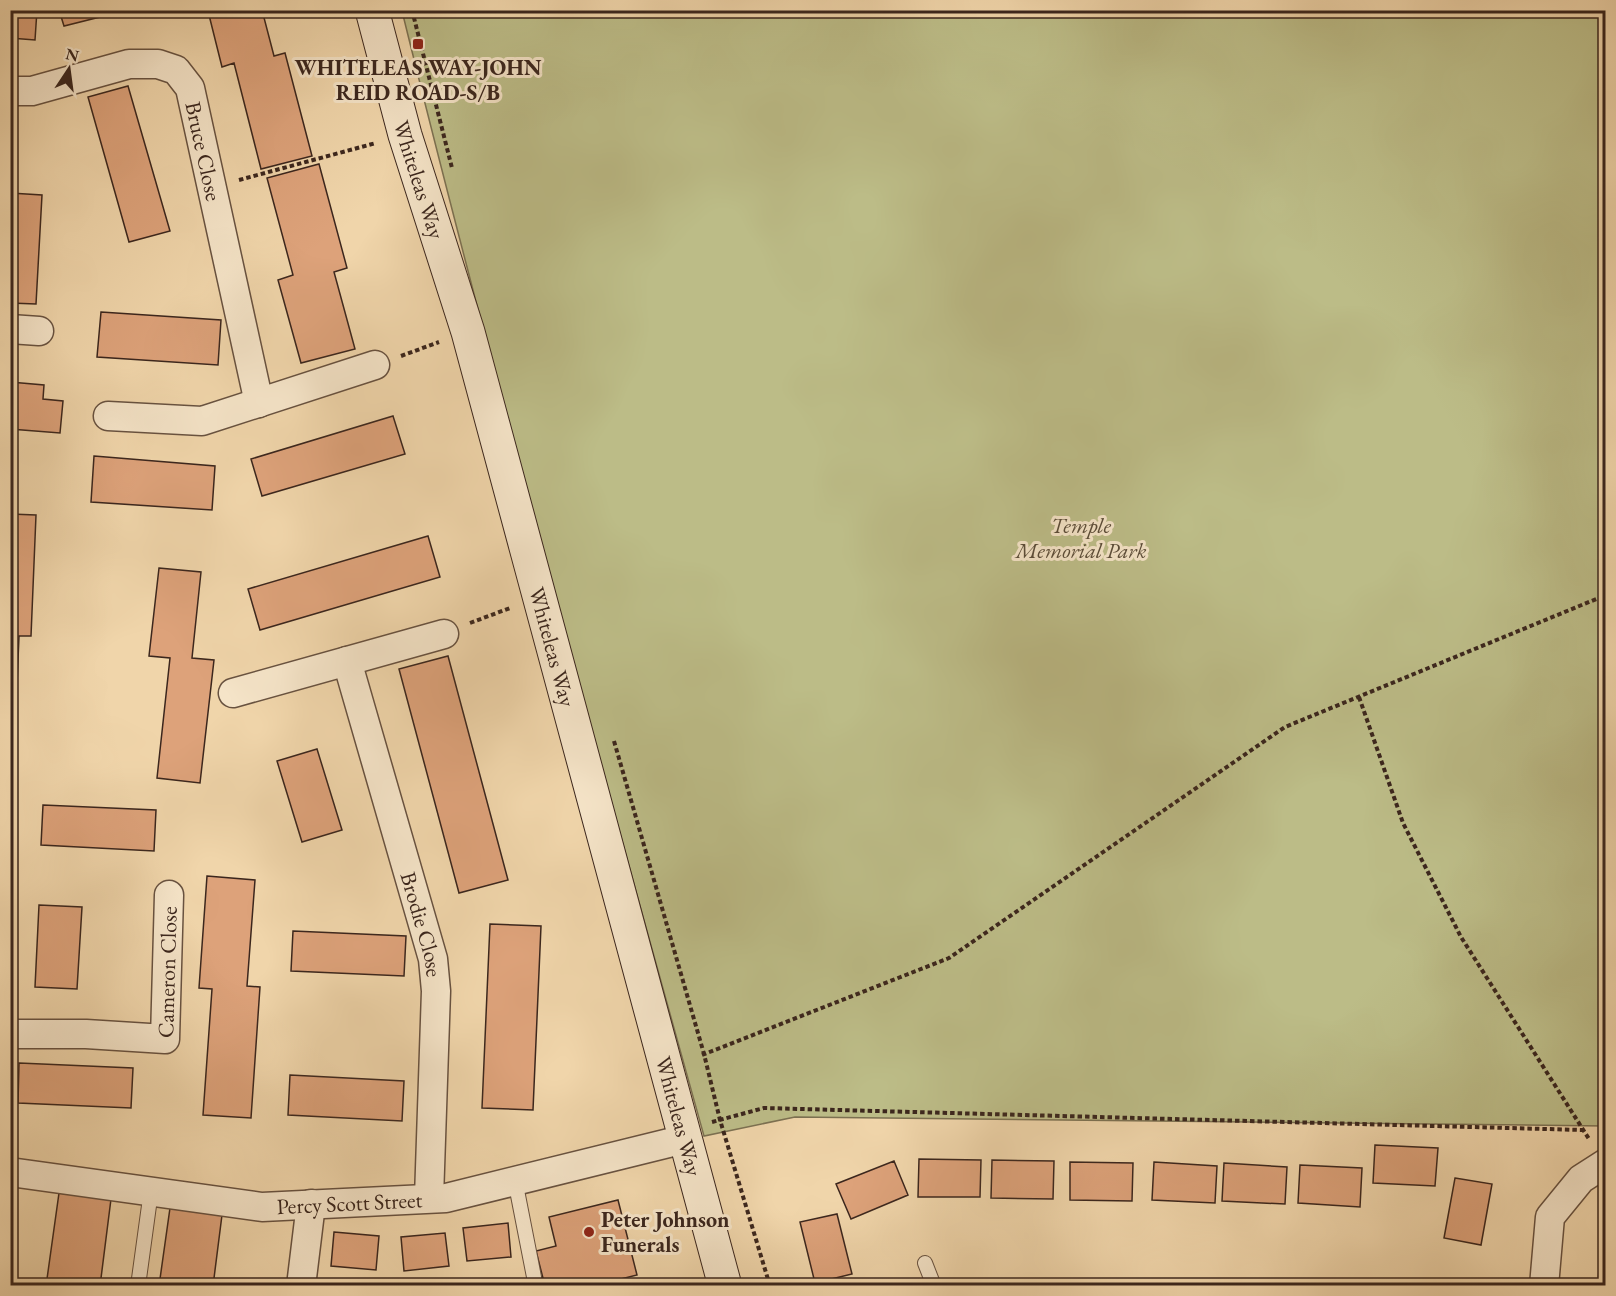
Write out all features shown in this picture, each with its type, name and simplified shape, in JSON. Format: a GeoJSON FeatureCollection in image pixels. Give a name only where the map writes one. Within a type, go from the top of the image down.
{"type":"FeatureCollection","features":[{"type":"Feature","properties":{"kind":"main road","name":"Whiteleas Way"},"geometry":{"type":"LineString","coordinates":[[372,10],[405,135],[468,332],[725,1286]]}},
{"type":"Feature","properties":{"kind":"street","name":"Bruce Close"},"geometry":{"type":"LineString","coordinates":[[10,92],[32,91],[129,64],[158,64],[176,70],[190,88],[259,403]]}},
{"type":"Feature","properties":{"kind":"street"},"geometry":{"type":"LineString","coordinates":[[10,329],[39,331]]}},
{"type":"Feature","properties":{"kind":"street"},"geometry":{"type":"LineString","coordinates":[[108,416],[202,421],[375,365]]}},
{"type":"Feature","properties":{"kind":"street"},"geometry":{"type":"LineString","coordinates":[[233,693],[444,634]]}},
{"type":"Feature","properties":{"kind":"street","name":"Brodie Close"},"geometry":{"type":"LineString","coordinates":[[347,661],[433,959],[436,991],[429,1198]]}},
{"type":"Feature","properties":{"kind":"street","name":"Cameron Close"},"geometry":{"type":"LineString","coordinates":[[10,1035],[86,1034],[165,1039],[169,895]]}},
{"type":"Feature","properties":{"kind":"street","name":"Percy Scott Street"},"geometry":{"type":"LineString","coordinates":[[10,1172],[262,1207],[446,1198],[684,1134]]}},
{"type":"Feature","properties":{"kind":"street"},"geometry":{"type":"LineString","coordinates":[[1544,1286],[1550,1217],[1581,1179],[1605,1163]]}},
{"type":"Feature","properties":{"kind":"street"},"geometry":{"type":"LineString","coordinates":[[301,1286],[311,1204]]}},
{"type":"Feature","properties":{"kind":"lane"},"geometry":{"type":"LineString","coordinates":[[515,1180],[534,1277]]}},
{"type":"Feature","properties":{"kind":"lane"},"geometry":{"type":"LineString","coordinates":[[138,1286],[152,1191]]}},
{"type":"Feature","properties":{"kind":"lane"},"geometry":{"type":"LineString","coordinates":[[925,1263],[934,1286]]}},
{"type":"Feature","properties":{"kind":"path"},"geometry":{"type":"LineString","coordinates":[[212,187],[405,135]]}},
{"type":"Feature","properties":{"kind":"path"},"geometry":{"type":"LineString","coordinates":[[375,365],[468,332]]}},
{"type":"Feature","properties":{"kind":"path"},"geometry":{"type":"LineString","coordinates":[[666,1069],[949,958],[1285,727],[1605,595]]}},
{"type":"Feature","properties":{"kind":"path"},"geometry":{"type":"LineString","coordinates":[[444,634],[539,596]]}},
{"type":"Feature","properties":{"kind":"path"},"geometry":{"type":"LineString","coordinates":[[1359,697],[1403,823],[1461,937],[1605,1163]]}},
{"type":"Feature","properties":{"kind":"path"},"geometry":{"type":"LineString","coordinates":[[684,1134],[764,1108],[1583,1130]]}},
{"type":"Feature","properties":{"kind":"green space","name":"Temple Memorial Park"},"geometry":{"type":"Polygon","coordinates":[[[402,11],[1605,11],[1605,1126],[795,1117],[704,1136],[511,434],[402,11]]]}},
{"type":"Feature","properties":{"kind":"building"},"geometry":{"type":"Polygon","coordinates":[[[10,10],[37,10],[35,40],[10,38],[10,10]]]}},
{"type":"Feature","properties":{"kind":"building"},"geometry":{"type":"Polygon","coordinates":[[[59,10],[128,10],[64,26],[59,10]]]}},
{"type":"Feature","properties":{"kind":"building"},"geometry":{"type":"Polygon","coordinates":[[[198,10],[262,10],[274,56],[285,53],[312,156],[261,169],[234,63],[222,67],[209,15],[200,17],[198,10]]]}},
{"type":"Feature","properties":{"kind":"building"},"geometry":{"type":"Polygon","coordinates":[[[128,86],[170,231],[129,242],[88,97],[128,86]]]}},
{"type":"Feature","properties":{"kind":"building"},"geometry":{"type":"Polygon","coordinates":[[[319,164],[347,268],[334,272],[355,349],[301,363],[278,280],[293,275],[267,178],[319,164]]]}},
{"type":"Feature","properties":{"kind":"building"},"geometry":{"type":"Polygon","coordinates":[[[10,193],[42,195],[36,304],[10,303],[10,193]]]}},
{"type":"Feature","properties":{"kind":"building"},"geometry":{"type":"Polygon","coordinates":[[[101,312],[221,320],[218,365],[97,357],[101,312]]]}},
{"type":"Feature","properties":{"kind":"building"},"geometry":{"type":"Polygon","coordinates":[[[10,382],[44,385],[43,399],[63,401],[60,433],[10,429],[10,382]]]}},
{"type":"Feature","properties":{"kind":"building"},"geometry":{"type":"Polygon","coordinates":[[[393,416],[405,454],[262,496],[251,459],[393,416]]]}},
{"type":"Feature","properties":{"kind":"building"},"geometry":{"type":"Polygon","coordinates":[[[94,456],[215,466],[212,510],[91,502],[94,456]]]}},
{"type":"Feature","properties":{"kind":"building"},"geometry":{"type":"Polygon","coordinates":[[[10,514],[36,515],[31,636],[19,636],[13,779],[10,779],[10,514]]]}},
{"type":"Feature","properties":{"kind":"building"},"geometry":{"type":"Polygon","coordinates":[[[428,536],[440,577],[260,630],[248,589],[428,536]]]}},
{"type":"Feature","properties":{"kind":"building"},"geometry":{"type":"Polygon","coordinates":[[[159,568],[201,572],[192,658],[214,660],[200,783],[157,778],[170,658],[149,656],[159,568]]]}},
{"type":"Feature","properties":{"kind":"building"},"geometry":{"type":"Polygon","coordinates":[[[448,656],[508,880],[459,893],[399,669],[448,656]]]}},
{"type":"Feature","properties":{"kind":"building"},"geometry":{"type":"Polygon","coordinates":[[[317,749],[342,830],[302,842],[277,761],[317,749]]]}},
{"type":"Feature","properties":{"kind":"building"},"geometry":{"type":"Polygon","coordinates":[[[43,805],[156,810],[154,851],[41,845],[43,805]]]}},
{"type":"Feature","properties":{"kind":"building"},"geometry":{"type":"Polygon","coordinates":[[[207,876],[255,880],[247,986],[260,987],[251,1118],[203,1115],[212,989],[199,988],[207,876]]]}},
{"type":"Feature","properties":{"kind":"building"},"geometry":{"type":"Polygon","coordinates":[[[39,905],[82,907],[77,989],[35,987],[39,905]]]}},
{"type":"Feature","properties":{"kind":"building"},"geometry":{"type":"Polygon","coordinates":[[[490,924],[541,926],[533,1110],[482,1108],[490,924]]]}},
{"type":"Feature","properties":{"kind":"building"},"geometry":{"type":"Polygon","coordinates":[[[293,931],[406,936],[404,976],[291,971],[293,931]]]}},
{"type":"Feature","properties":{"kind":"building"},"geometry":{"type":"Polygon","coordinates":[[[19,1063],[133,1068],[131,1108],[18,1103],[19,1063]]]}},
{"type":"Feature","properties":{"kind":"building"},"geometry":{"type":"Polygon","coordinates":[[[290,1075],[404,1081],[402,1121],[288,1115],[290,1075]]]}},
{"type":"Feature","properties":{"kind":"building"},"geometry":{"type":"Polygon","coordinates":[[[1375,1145],[1438,1148],[1435,1186],[1373,1183],[1375,1145]]]}},
{"type":"Feature","properties":{"kind":"building"},"geometry":{"type":"Polygon","coordinates":[[[919,1159],[981,1160],[980,1197],[918,1197],[919,1159]]]}},
{"type":"Feature","properties":{"kind":"building"},"geometry":{"type":"Polygon","coordinates":[[[992,1160],[1054,1161],[1053,1199],[991,1198],[992,1160]]]}},
{"type":"Feature","properties":{"kind":"building"},"geometry":{"type":"Polygon","coordinates":[[[894,1161],[908,1195],[851,1219],[836,1184],[894,1161]]]}},
{"type":"Feature","properties":{"kind":"building"},"geometry":{"type":"Polygon","coordinates":[[[1070,1162],[1133,1163],[1132,1201],[1070,1200],[1070,1162]]]}},
{"type":"Feature","properties":{"kind":"building"},"geometry":{"type":"Polygon","coordinates":[[[1154,1162],[1217,1166],[1215,1203],[1152,1200],[1154,1162]]]}},
{"type":"Feature","properties":{"kind":"building"},"geometry":{"type":"Polygon","coordinates":[[[1224,1163],[1287,1167],[1285,1204],[1222,1201],[1224,1163]]]}},
{"type":"Feature","properties":{"kind":"building"},"geometry":{"type":"Polygon","coordinates":[[[1300,1165],[1362,1168],[1360,1207],[1298,1203],[1300,1165]]]}},
{"type":"Feature","properties":{"kind":"building"},"geometry":{"type":"Polygon","coordinates":[[[1455,1178],[1492,1184],[1481,1245],[1444,1238],[1455,1178]]]}},
{"type":"Feature","properties":{"kind":"building"},"geometry":{"type":"Polygon","coordinates":[[[59,1193],[111,1199],[100,1286],[46,1286],[59,1193]]]}},
{"type":"Feature","properties":{"kind":"building","name":"Peter Johnson Funerals"},"geometry":{"type":"Polygon","coordinates":[[[618,1200],[637,1275],[593,1286],[545,1286],[536,1251],[556,1246],[549,1217],[618,1200]]]}},
{"type":"Feature","properties":{"kind":"building"},"geometry":{"type":"Polygon","coordinates":[[[170,1208],[222,1215],[213,1286],[159,1286],[170,1208]]]}},
{"type":"Feature","properties":{"kind":"building"},"geometry":{"type":"Polygon","coordinates":[[[1602,1212],[1606,1212],[1606,1286],[1598,1286],[1602,1212]]]}},
{"type":"Feature","properties":{"kind":"building"},"geometry":{"type":"Polygon","coordinates":[[[837,1214],[852,1274],[815,1283],[800,1222],[837,1214]]]}},
{"type":"Feature","properties":{"kind":"building"},"geometry":{"type":"Polygon","coordinates":[[[508,1223],[511,1257],[467,1261],[463,1228],[508,1223]]]}},
{"type":"Feature","properties":{"kind":"building"},"geometry":{"type":"Polygon","coordinates":[[[334,1232],[379,1236],[376,1270],[331,1266],[334,1232]]]}},
{"type":"Feature","properties":{"kind":"building"},"geometry":{"type":"Polygon","coordinates":[[[445,1233],[449,1266],[404,1271],[401,1237],[445,1233]]]}},
{"type":"Feature","properties":{"kind":"place","name":"WHITELEAS WAY-JOHN REID ROAD-S/B"},"geometry":{"type":"Point","coordinates":[418,44]}},
{"type":"Feature","properties":{"kind":"place","name":"Peter Johnson Funerals"},"geometry":{"type":"Point","coordinates":[589,1232]}}]}
